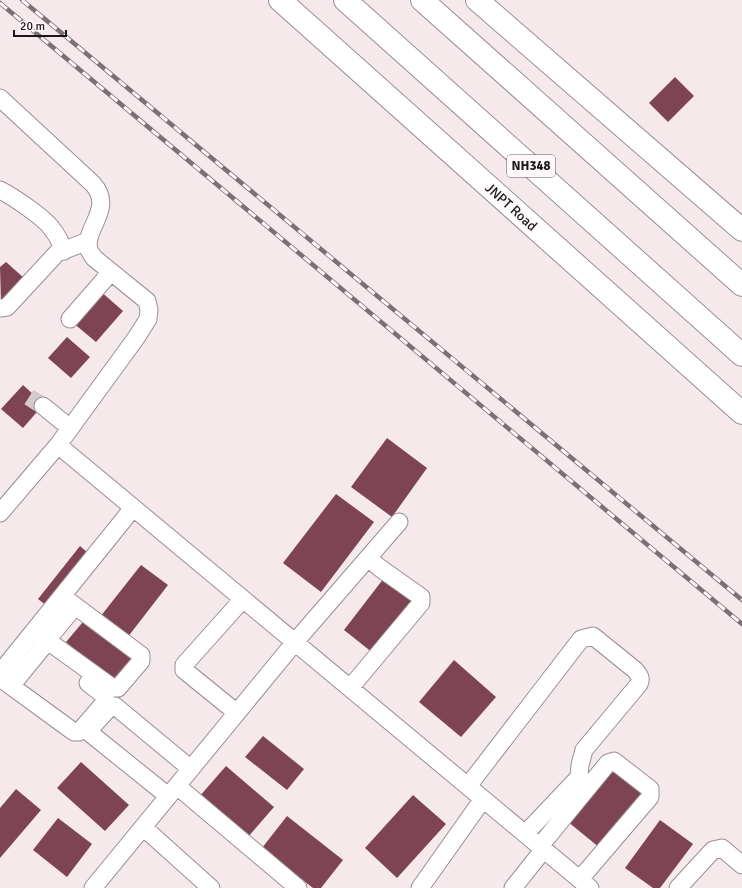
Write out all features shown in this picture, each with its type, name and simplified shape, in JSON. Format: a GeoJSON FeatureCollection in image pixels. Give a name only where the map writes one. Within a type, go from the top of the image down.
{"type":"FeatureCollection","features":[{"type":"Feature","properties":{"kind":"main road","name":"JNPT Road"},"geometry":{"type":"LineString","coordinates":[[280,0],[742,413]]}},
{"type":"Feature","properties":{"kind":"main road","name":"NH348"},"geometry":{"type":"LineString","coordinates":[[345,0],[742,355]]}},
{"type":"Feature","properties":{"kind":"main road"},"geometry":{"type":"LineString","coordinates":[[422,0],[742,285]]}},
{"type":"Feature","properties":{"kind":"main road"},"geometry":{"type":"LineString","coordinates":[[477,0],[742,230]]}},
{"type":"Feature","properties":{"kind":"street"},"geometry":{"type":"LineString","coordinates":[[0,98],[94,184],[99,191],[101,199],[100,208],[88,241],[89,250],[94,258],[147,301],[149,310],[148,319],[136,338],[58,445],[0,513]]}},
{"type":"Feature","properties":{"kind":"street"},"geometry":{"type":"LineString","coordinates":[[0,190],[9,194],[46,221],[52,228],[64,251]]}},
{"type":"Feature","properties":{"kind":"street"},"geometry":{"type":"LineString","coordinates":[[0,308],[7,307],[58,253],[88,241]]}},
{"type":"Feature","properties":{"kind":"street"},"geometry":{"type":"LineString","coordinates":[[70,319],[111,272]]}},
{"type":"Feature","properties":{"kind":"street"},"geometry":{"type":"LineString","coordinates":[[43,406],[70,428]]}},
{"type":"Feature","properties":{"kind":"street"},"geometry":{"type":"LineString","coordinates":[[58,445],[244,599],[350,688],[468,786],[483,799],[542,848],[585,884],[650,797],[650,789],[614,761],[608,763],[542,848],[513,888]]}},
{"type":"Feature","properties":{"kind":"street"},"geometry":{"type":"LineString","coordinates":[[38,639],[105,696],[106,702],[79,732],[74,732],[6,682],[38,639],[69,601],[133,508]]}},
{"type":"Feature","properties":{"kind":"street"},"geometry":{"type":"LineString","coordinates":[[93,888],[295,642],[399,522]]}},
{"type":"Feature","properties":{"kind":"street"},"geometry":{"type":"LineString","coordinates":[[350,688],[422,603],[421,597],[368,558]]}},
{"type":"Feature","properties":{"kind":"street"},"geometry":{"type":"LineString","coordinates":[[237,713],[184,670],[184,665],[244,599]]}},
{"type":"Feature","properties":{"kind":"street"},"geometry":{"type":"LineString","coordinates":[[38,639],[114,688],[118,688],[141,660],[141,655],[69,601]]}},
{"type":"Feature","properties":{"kind":"street"},"geometry":{"type":"LineString","coordinates":[[468,786],[581,639],[593,636],[635,670],[640,676],[641,680],[639,684],[584,750],[580,765],[579,777],[525,834]]}},
{"type":"Feature","properties":{"kind":"street"},"geometry":{"type":"LineString","coordinates":[[0,673],[38,639]]}},
{"type":"Feature","properties":{"kind":"street"},"geometry":{"type":"LineString","coordinates":[[191,769],[115,706],[110,707],[90,729],[91,734],[173,791],[298,888]]}},
{"type":"Feature","properties":{"kind":"street"},"geometry":{"type":"LineString","coordinates":[[420,888],[483,799]]}},
{"type":"Feature","properties":{"kind":"street"},"geometry":{"type":"LineString","coordinates":[[143,827],[211,888]]}},
{"type":"Feature","properties":{"kind":"street"},"geometry":{"type":"LineString","coordinates":[[678,888],[713,850],[722,848],[742,865]]}},
{"type":"Feature","properties":{"kind":"building"},"geometry":{"type":"Polygon","coordinates":[[[675,77],[694,96],[668,122],[649,103],[675,77]]]}},
{"type":"Feature","properties":{"kind":"building"},"geometry":{"type":"Polygon","coordinates":[[[6,262],[24,278],[1,302],[0,267],[6,262]]]}},
{"type":"Feature","properties":{"kind":"building"},"geometry":{"type":"Polygon","coordinates":[[[99,290],[123,311],[96,342],[72,322],[99,290]]]}},
{"type":"Feature","properties":{"kind":"building"},"geometry":{"type":"Polygon","coordinates":[[[67,337],[90,357],[71,378],[48,358],[67,337]]]}},
{"type":"Feature","properties":{"kind":"building"},"geometry":{"type":"Polygon","coordinates":[[[23,385],[44,404],[23,428],[1,409],[23,385]]]}},
{"type":"Feature","properties":{"kind":"building"},"geometry":{"type":"Polygon","coordinates":[[[387,438],[427,468],[392,517],[351,487],[387,438]]]}},
{"type":"Feature","properties":{"kind":"building"},"geometry":{"type":"Polygon","coordinates":[[[336,494],[374,522],[321,592],[283,563],[336,494]]]}},
{"type":"Feature","properties":{"kind":"building"},"geometry":{"type":"Polygon","coordinates":[[[80,546],[88,553],[47,606],[38,599],[80,546]]]}},
{"type":"Feature","properties":{"kind":"building"},"geometry":{"type":"Polygon","coordinates":[[[141,565],[168,585],[127,638],[100,617],[141,565]]]}},
{"type":"Feature","properties":{"kind":"building"},"geometry":{"type":"Polygon","coordinates":[[[384,578],[414,600],[373,653],[344,630],[384,578]]]}},
{"type":"Feature","properties":{"kind":"building"},"geometry":{"type":"Polygon","coordinates":[[[88,616],[136,657],[114,683],[66,642],[88,616]]]}},
{"type":"Feature","properties":{"kind":"building"},"geometry":{"type":"Polygon","coordinates":[[[454,660],[496,697],[461,737],[419,702],[454,660]]]}},
{"type":"Feature","properties":{"kind":"building"},"geometry":{"type":"Polygon","coordinates":[[[263,736],[304,769],[287,790],[245,757],[263,736]]]}},
{"type":"Feature","properties":{"kind":"building"},"geometry":{"type":"Polygon","coordinates":[[[81,762],[129,805],[105,831],[57,788],[81,762]]]}},
{"type":"Feature","properties":{"kind":"building"},"geometry":{"type":"Polygon","coordinates":[[[226,766],[274,807],[247,838],[199,797],[226,766]]]}},
{"type":"Feature","properties":{"kind":"building"},"geometry":{"type":"Polygon","coordinates":[[[612,767],[645,794],[600,848],[567,821],[612,767]]]}},
{"type":"Feature","properties":{"kind":"building"},"geometry":{"type":"Polygon","coordinates":[[[16,789],[41,810],[0,858],[0,808],[16,789]]]}},
{"type":"Feature","properties":{"kind":"building"},"geometry":{"type":"Polygon","coordinates":[[[413,795],[446,824],[397,878],[365,848],[413,795]]]}},
{"type":"Feature","properties":{"kind":"building"},"geometry":{"type":"Polygon","coordinates":[[[287,816],[343,860],[321,888],[313,888],[262,848],[287,816]]]}},
{"type":"Feature","properties":{"kind":"building"},"geometry":{"type":"Polygon","coordinates":[[[58,818],[92,844],[67,877],[33,850],[58,818]]]}},
{"type":"Feature","properties":{"kind":"building"},"geometry":{"type":"Polygon","coordinates":[[[660,820],[693,844],[660,888],[653,888],[625,868],[660,820]]]}},
{"type":"Feature","properties":{"kind":"tunnel"},"geometry":{"type":"LineString","coordinates":[[29,397],[43,406]]}},
{"type":"Feature","properties":{"kind":"railway"},"geometry":{"type":"LineString","coordinates":[[22,0],[742,600]]}},
{"type":"Feature","properties":{"kind":"railway"},"geometry":{"type":"LineString","coordinates":[[0,3],[742,624]]}}]}
